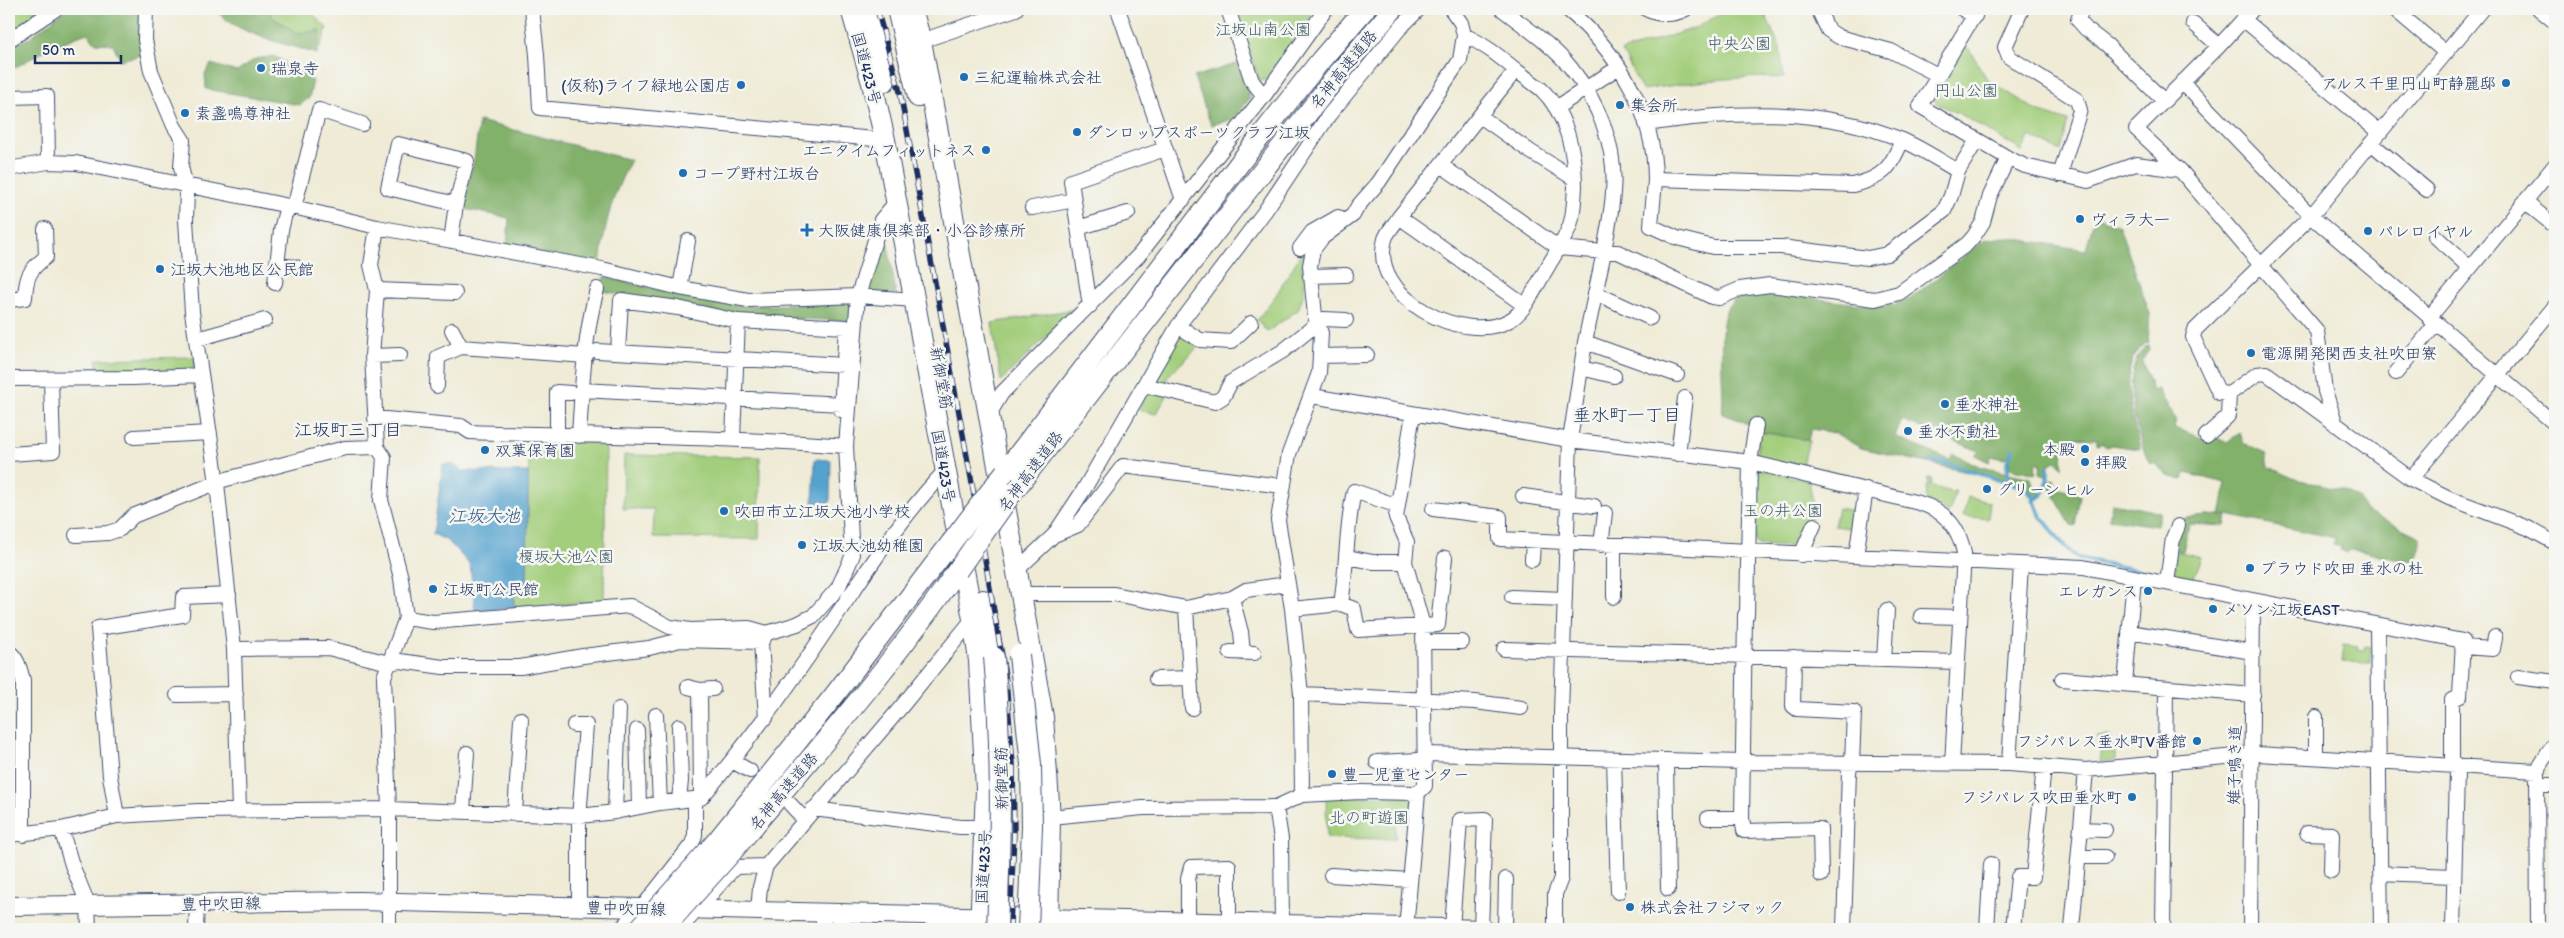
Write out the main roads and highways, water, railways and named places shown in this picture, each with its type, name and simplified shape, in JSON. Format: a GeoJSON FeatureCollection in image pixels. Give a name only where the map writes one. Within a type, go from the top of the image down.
{"type":"FeatureCollection","features":[{"type":"Feature","properties":{"kind":"highway","name":"国道423号"},"geometry":{"type":"LineString","coordinates":[[851,9],[886,140],[973,618],[980,681],[986,790],[980,922]]}},
{"type":"Feature","properties":{"kind":"highway","name":"新御堂筋"},"geometry":{"type":"LineString","coordinates":[[868,9],[898,141],[994,658],[1001,766],[1002,824],[997,929]]}},
{"type":"Feature","properties":{"kind":"highway","name":"新御堂筋"},"geometry":{"type":"LineString","coordinates":[[897,9],[926,133],[1019,655],[1031,764],[1032,826],[1028,929]]}},
{"type":"Feature","properties":{"kind":"highway"},"geometry":{"type":"LineString","coordinates":[[912,9],[921,40],[990,413],[1043,718],[1050,817],[1048,924]]}},
{"type":"Feature","properties":{"kind":"highway","name":"名神高速道路"},"geometry":{"type":"LineString","coordinates":[[639,929],[727,854],[833,697],[1242,160],[1321,60],[1365,9]]}},
{"type":"Feature","properties":{"kind":"highway","name":"名神高速道路"},"geometry":{"type":"LineString","coordinates":[[663,929],[851,710],[926,616],[1012,493],[1314,104],[1393,9]]}},
{"type":"Feature","properties":{"kind":"main road","name":"豊中吹田線"},"geometry":{"type":"LineString","coordinates":[[9,906],[389,902],[758,912],[823,921],[1184,925],[1229,923],[1332,927],[1482,929]]}},
{"type":"Feature","properties":{"kind":"water"},"geometry":{"type":"Polygon","coordinates":[[[815,459],[831,460],[830,503],[813,503],[815,459]]]}},
{"type":"Feature","properties":{"kind":"water","name":"江坂大池"},"geometry":{"type":"Polygon","coordinates":[[[443,464],[453,464],[463,471],[528,472],[527,584],[518,584],[514,597],[514,608],[475,611],[470,565],[448,541],[433,534],[443,464]]]}},
{"type":"Feature","properties":{"kind":"waterway"},"geometry":{"type":"LineString","coordinates":[[2009,482],[2007,462],[2013,449]]}},
{"type":"Feature","properties":{"kind":"waterway"},"geometry":{"type":"LineString","coordinates":[[1930,462],[1942,462],[2025,488],[2032,496],[2040,515],[2066,548],[2078,558],[2161,575]]}},
{"type":"Feature","properties":{"kind":"waterway"},"geometry":{"type":"LineString","coordinates":[[2033,500],[2045,490],[2048,468]]}},
{"type":"Feature","properties":{"kind":"railway"},"geometry":{"type":"LineString","coordinates":[[877,9],[900,92],[971,478],[1006,681],[1013,764],[1014,832],[1010,929]]}},
{"type":"Feature","properties":{"kind":"place","name":"瑞泉寺"},"geometry":{"type":"Point","coordinates":[261,68]}},
{"type":"Feature","properties":{"kind":"place","name":"三紀運輸株式会社"},"geometry":{"type":"Point","coordinates":[964,77]}},
{"type":"Feature","properties":{"kind":"place","name":"アルス千里円山町静麗邸"},"geometry":{"type":"Point","coordinates":[2506,83]}},
{"type":"Feature","properties":{"kind":"place","name":"(仮称)ライフ緑地公園店"},"geometry":{"type":"Point","coordinates":[741,85]}},
{"type":"Feature","properties":{"kind":"place","name":"集会所"},"geometry":{"type":"Point","coordinates":[1620,105]}},
{"type":"Feature","properties":{"kind":"place","name":"素盞嗚尊神社"},"geometry":{"type":"Point","coordinates":[185,113]}},
{"type":"Feature","properties":{"kind":"place","name":"ダンロップスポーツクラブ江坂"},"geometry":{"type":"Point","coordinates":[1077,132]}},
{"type":"Feature","properties":{"kind":"place","name":"エニタイムフィットネス"},"geometry":{"type":"Point","coordinates":[986,150]}},
{"type":"Feature","properties":{"kind":"place","name":"コープ野村江坂台"},"geometry":{"type":"Point","coordinates":[683,173]}},
{"type":"Feature","properties":{"kind":"place","name":"ヴィラ大一"},"geometry":{"type":"Point","coordinates":[2080,219]}},
{"type":"Feature","properties":{"kind":"place","name":"大阪健康倶楽部・小谷診療所"},"geometry":{"type":"Point","coordinates":[807,230]}},
{"type":"Feature","properties":{"kind":"place","name":"パレロイヤル"},"geometry":{"type":"Point","coordinates":[2368,231]}},
{"type":"Feature","properties":{"kind":"place","name":"江坂大池地区公民館"},"geometry":{"type":"Point","coordinates":[160,269]}},
{"type":"Feature","properties":{"kind":"place","name":"電源開発関西支社吹田寮"},"geometry":{"type":"Point","coordinates":[2251,353]}},
{"type":"Feature","properties":{"kind":"place","name":"垂水神社"},"geometry":{"type":"Point","coordinates":[1945,404]}},
{"type":"Feature","properties":{"kind":"place","name":"垂水不動社"},"geometry":{"type":"Point","coordinates":[1908,431]}},
{"type":"Feature","properties":{"kind":"place","name":"本殿"},"geometry":{"type":"Point","coordinates":[2085,449]}},
{"type":"Feature","properties":{"kind":"place","name":"双葉保育園"},"geometry":{"type":"Point","coordinates":[485,450]}},
{"type":"Feature","properties":{"kind":"place","name":"拝殿"},"geometry":{"type":"Point","coordinates":[2085,462]}},
{"type":"Feature","properties":{"kind":"place","name":"グリーン ヒル"},"geometry":{"type":"Point","coordinates":[1987,489]}},
{"type":"Feature","properties":{"kind":"place","name":"吹田市立江坂大池小学校"},"geometry":{"type":"Point","coordinates":[724,511]}},
{"type":"Feature","properties":{"kind":"place","name":"江坂大池幼稚園"},"geometry":{"type":"Point","coordinates":[802,545]}},
{"type":"Feature","properties":{"kind":"place","name":"プラウド吹田 垂水の杜"},"geometry":{"type":"Point","coordinates":[2250,568]}},
{"type":"Feature","properties":{"kind":"place","name":"江坂町公民館"},"geometry":{"type":"Point","coordinates":[433,589]}},
{"type":"Feature","properties":{"kind":"place","name":"エレガンス"},"geometry":{"type":"Point","coordinates":[2148,591]}},
{"type":"Feature","properties":{"kind":"place","name":"メソン江坂EAST"},"geometry":{"type":"Point","coordinates":[2213,609]}},
{"type":"Feature","properties":{"kind":"place","name":"フジパレス垂水町V番館"},"geometry":{"type":"Point","coordinates":[2197,741]}},
{"type":"Feature","properties":{"kind":"place","name":"豊一児童センター"},"geometry":{"type":"Point","coordinates":[1332,774]}},
{"type":"Feature","properties":{"kind":"place","name":"フジパレス吹田垂水町"},"geometry":{"type":"Point","coordinates":[2132,797]}},
{"type":"Feature","properties":{"kind":"place","name":"株式会社フジマック"},"geometry":{"type":"Point","coordinates":[1630,907]}},
{"type":"Feature","properties":{"kind":"district","name":"垂水町一丁目"},"geometry":{"type":"Point","coordinates":[1627,415]}},
{"type":"Feature","properties":{"kind":"district","name":"江坂町三丁目"},"geometry":{"type":"Point","coordinates":[348,430]}},
{"type":"Feature","properties":{"kind":"park label","name":"江坂山南公園"},"geometry":{"type":"Point","coordinates":[1263,29]}},
{"type":"Feature","properties":{"kind":"park label","name":"中央公園"},"geometry":{"type":"Point","coordinates":[1739,43]}},
{"type":"Feature","properties":{"kind":"park label","name":"円山公園"},"geometry":{"type":"Point","coordinates":[1966,90]}},
{"type":"Feature","properties":{"kind":"park label","name":"玉の井公園"},"geometry":{"type":"Point","coordinates":[1783,510]}},
{"type":"Feature","properties":{"kind":"park label","name":"榎坂大池公園"},"geometry":{"type":"Point","coordinates":[566,556]}},
{"type":"Feature","properties":{"kind":"park label","name":"北の町遊園"},"geometry":{"type":"Point","coordinates":[1369,817]}}]}
